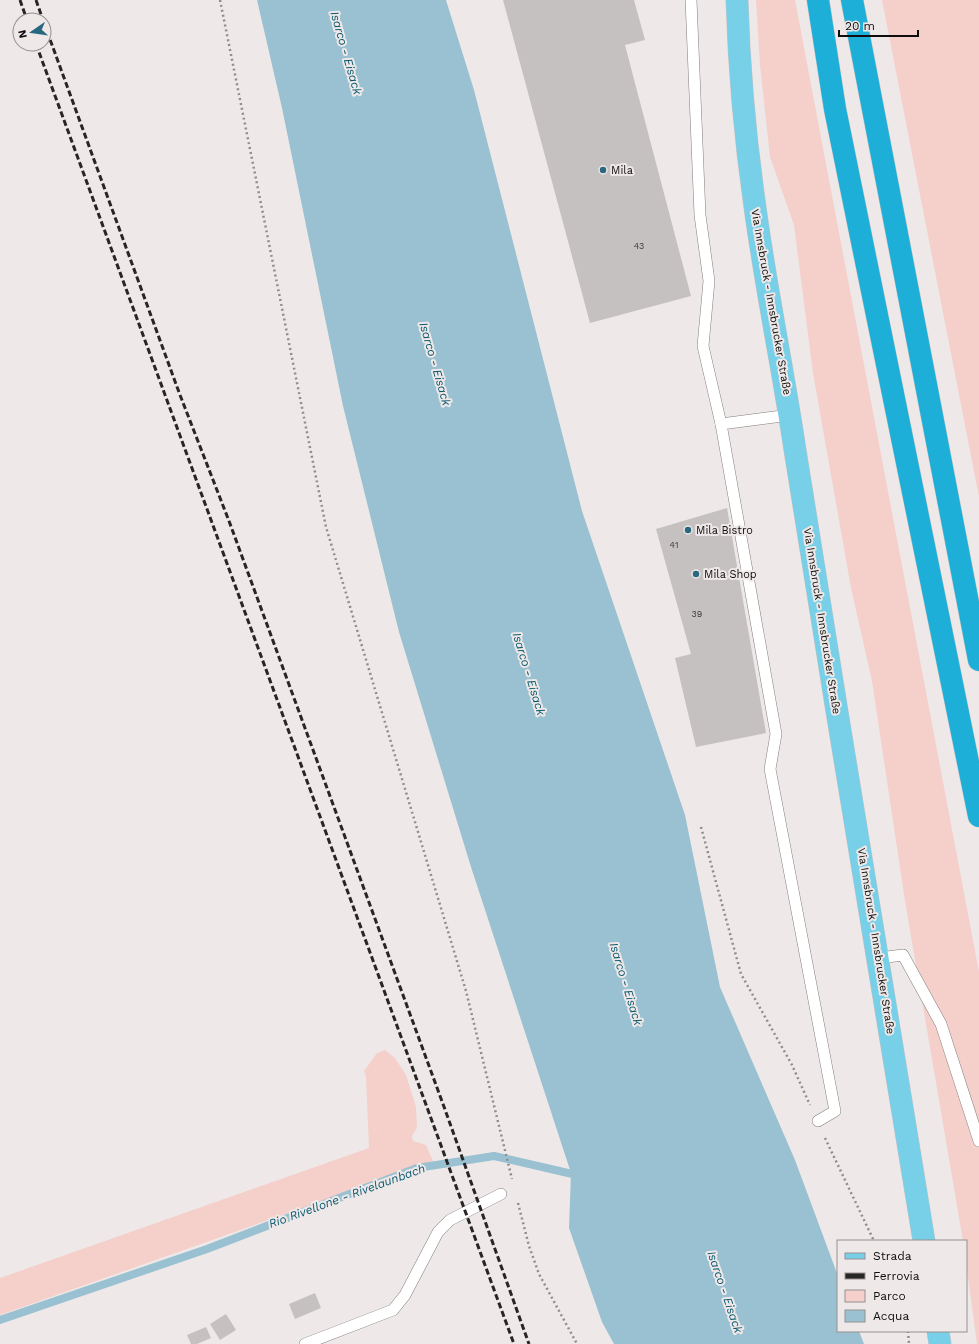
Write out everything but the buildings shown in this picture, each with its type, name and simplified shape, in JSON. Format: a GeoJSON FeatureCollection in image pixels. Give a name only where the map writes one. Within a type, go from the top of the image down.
{"type":"FeatureCollection","features":[{"type":"Feature","properties":{"kind":"highway"},"geometry":{"type":"LineString","coordinates":[[818,0],[835,109],[979,816]]}},
{"type":"Feature","properties":{"kind":"highway"},"geometry":{"type":"LineString","coordinates":[[852,0],[979,660]]}},
{"type":"Feature","properties":{"kind":"main road","name":"Via Innsbruck - Innsbrucker Straße"},"geometry":{"type":"LineString","coordinates":[[737,0],[739,72],[755,209],[790,415],[834,696],[879,958],[924,1240]]}},
{"type":"Feature","properties":{"kind":"main road"},"geometry":{"type":"LineString","coordinates":[[938,1332],[940,1344]]}},
{"type":"Feature","properties":{"kind":"lane"},"geometry":{"type":"LineString","coordinates":[[691,0],[700,215],[709,281],[703,346],[721,424],[776,734],[770,769],[835,1111],[818,1121]]}},
{"type":"Feature","properties":{"kind":"lane"},"geometry":{"type":"LineString","coordinates":[[721,424],[790,415]]}},
{"type":"Feature","properties":{"kind":"lane"},"geometry":{"type":"LineString","coordinates":[[879,958],[903,955],[941,1024],[979,1141]]}},
{"type":"Feature","properties":{"kind":"lane"},"geometry":{"type":"LineString","coordinates":[[305,1344],[393,1310],[405,1295],[438,1232],[450,1220],[501,1194]]}},
{"type":"Feature","properties":{"kind":"path"},"geometry":{"type":"LineString","coordinates":[[220,0],[326,527],[466,991],[514,1186]]}},
{"type":"Feature","properties":{"kind":"path"},"geometry":{"type":"LineString","coordinates":[[701,827],[741,974],[792,1065],[874,1240]]}},
{"type":"Feature","properties":{"kind":"path"},"geometry":{"type":"LineString","coordinates":[[518,1201],[529,1246],[540,1274],[577,1344]]}},
{"type":"Feature","properties":{"kind":"path"},"geometry":{"type":"LineString","coordinates":[[908,1332],[909,1344]]}},
{"type":"Feature","properties":{"kind":"green space"},"geometry":{"type":"Polygon","coordinates":[[[756,0],[795,0],[979,972],[979,1344],[977,1344],[967,1270],[967,1240],[963,1240],[905,901],[872,681],[851,588],[813,373],[794,225],[770,157],[760,65],[756,0]]]}},
{"type":"Feature","properties":{"kind":"green space"},"geometry":{"type":"Polygon","coordinates":[[[882,0],[979,0],[979,497],[882,0]]]}},
{"type":"Feature","properties":{"kind":"green space"},"geometry":{"type":"Polygon","coordinates":[[[385,1050],[395,1058],[406,1075],[416,1107],[417,1128],[412,1136],[413,1141],[426,1145],[433,1161],[397,1172],[373,1183],[0,1315],[0,1278],[369,1148],[366,1077],[364,1071],[377,1053],[385,1050]]]}},
{"type":"Feature","properties":{"kind":"water","name":"Isarco - Eisack"},"geometry":{"type":"Polygon","coordinates":[[[257,0],[446,0],[474,90],[582,511],[685,815],[720,987],[795,1160],[837,1273],[837,1332],[859,1332],[864,1344],[614,1344],[602,1322],[569,1228],[571,1173],[471,867],[399,632],[343,406],[282,108],[257,0]]]}},
{"type":"Feature","properties":{"kind":"waterway","name":"Rio Rivellone - Rivelaunbach"},"geometry":{"type":"LineString","coordinates":[[0,1320],[207,1249],[417,1168],[494,1156],[581,1176]]}},
{"type":"Feature","properties":{"kind":"railway"},"geometry":{"type":"LineString","coordinates":[[20,0],[24,12]]}},
{"type":"Feature","properties":{"kind":"railway"},"geometry":{"type":"LineString","coordinates":[[36,0],[40,12]]}},
{"type":"Feature","properties":{"kind":"railway"},"geometry":{"type":"LineString","coordinates":[[52,45],[180,395],[229,521],[443,1104],[529,1344]]}},
{"type":"Feature","properties":{"kind":"railway"},"geometry":{"type":"LineString","coordinates":[[39,52],[514,1344]]}},
{"type":"Feature","properties":{"kind":"place","name":"Mila"},"geometry":{"type":"Point","coordinates":[603,170]}},
{"type":"Feature","properties":{"kind":"place","name":"Mila Bistro"},"geometry":{"type":"Point","coordinates":[688,530]}},
{"type":"Feature","properties":{"kind":"place","name":"Mila Shop"},"geometry":{"type":"Point","coordinates":[696,574]}}]}
